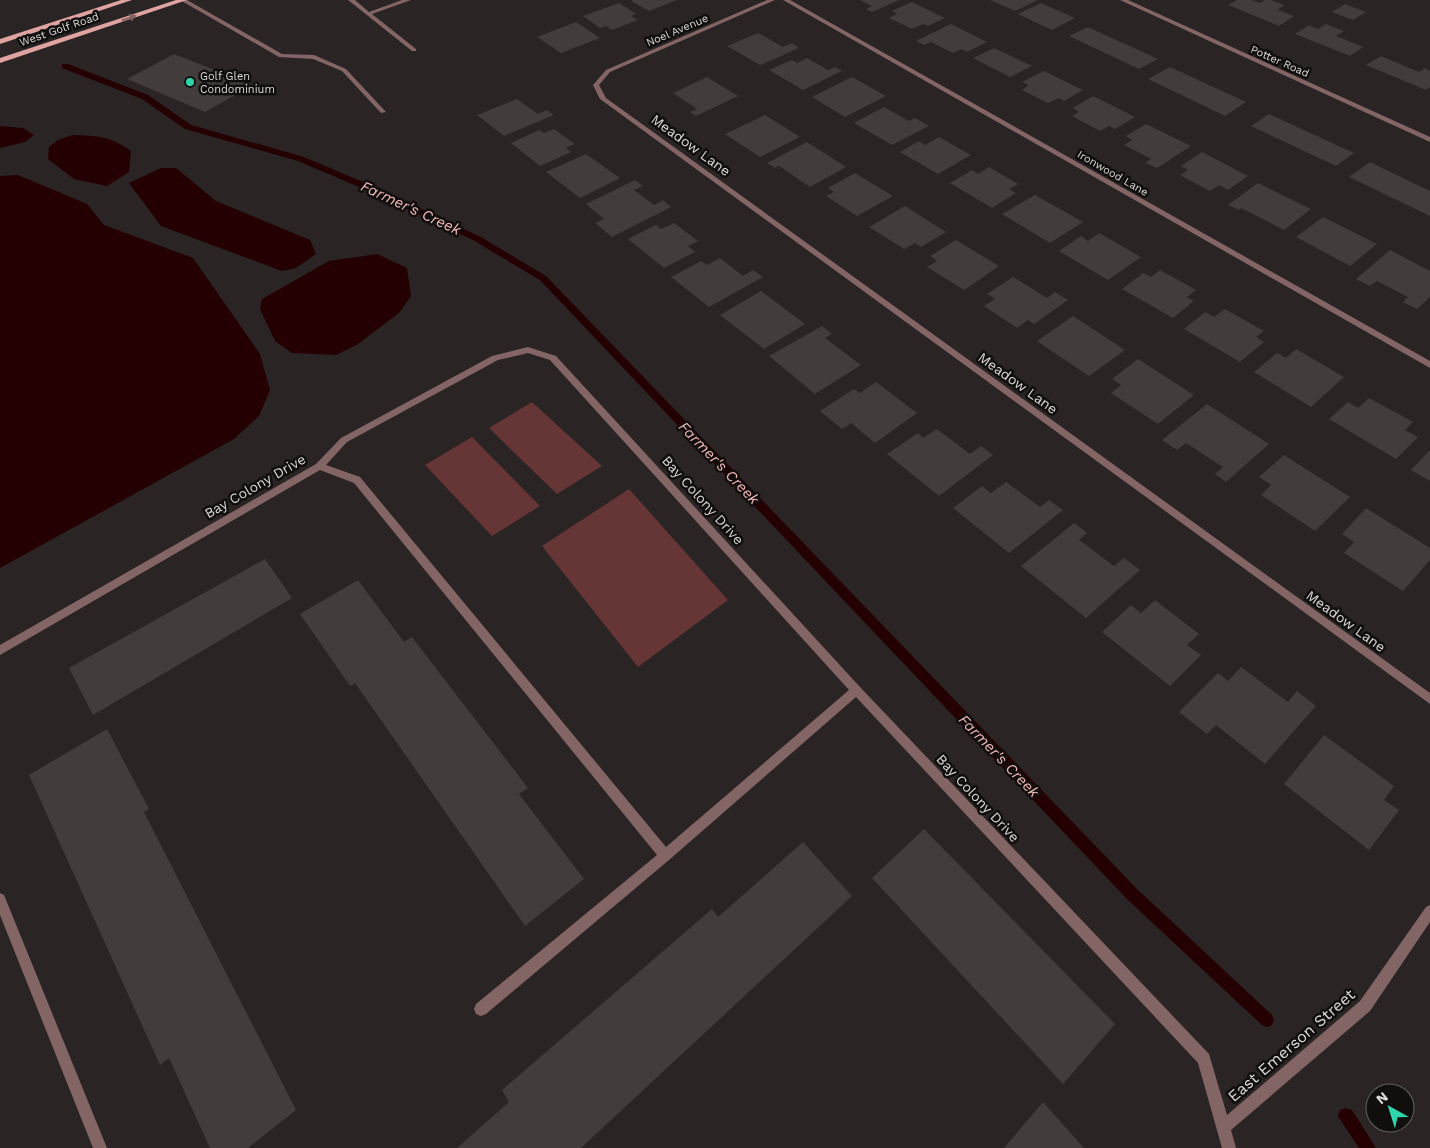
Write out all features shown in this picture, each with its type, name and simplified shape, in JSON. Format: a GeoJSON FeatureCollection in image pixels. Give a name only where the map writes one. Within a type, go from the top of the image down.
{"type":"FeatureCollection","features":[{"type":"Feature","properties":{"kind":"main road","name":"West Golf Road"},"geometry":{"type":"LineString","coordinates":[[0,42],[128,0]]}},
{"type":"Feature","properties":{"kind":"main road","name":"West Golf Road"},"geometry":{"type":"LineString","coordinates":[[0,61],[183,0]]}},
{"type":"Feature","properties":{"kind":"street"},"geometry":{"type":"LineString","coordinates":[[183,0],[281,56],[314,57],[344,70],[382,112]]}},
{"type":"Feature","properties":{"kind":"street"},"geometry":{"type":"LineString","coordinates":[[351,0],[414,50]]}},
{"type":"Feature","properties":{"kind":"street"},"geometry":{"type":"LineString","coordinates":[[368,14],[408,0]]}},
{"type":"Feature","properties":{"kind":"street","name":"Noel Avenue"},"geometry":{"type":"LineString","coordinates":[[596,85],[608,71],[772,0]]}},
{"type":"Feature","properties":{"kind":"street","name":"Ironwood Lane"},"geometry":{"type":"LineString","coordinates":[[786,0],[1430,365]]}},
{"type":"Feature","properties":{"kind":"street","name":"Potter Road"},"geometry":{"type":"LineString","coordinates":[[1122,0],[1430,140]]}},
{"type":"Feature","properties":{"kind":"street","name":"Meadow Lane"},"geometry":{"type":"LineString","coordinates":[[596,85],[603,99],[1430,699]]}},
{"type":"Feature","properties":{"kind":"street","name":"Bay Colony Drive"},"geometry":{"type":"LineString","coordinates":[[0,650],[319,466],[344,440],[495,358],[528,350],[553,358],[856,690],[1204,1059],[1229,1148]]}},
{"type":"Feature","properties":{"kind":"street"},"geometry":{"type":"LineString","coordinates":[[319,466],[357,480],[665,856]]}},
{"type":"Feature","properties":{"kind":"street"},"geometry":{"type":"LineString","coordinates":[[481,1009],[665,856],[856,690]]}},
{"type":"Feature","properties":{"kind":"street"},"geometry":{"type":"LineString","coordinates":[[0,899],[100,1148]]}},
{"type":"Feature","properties":{"kind":"street","name":"East Emerson Street"},"geometry":{"type":"LineString","coordinates":[[1224,1128],[1365,1006],[1429,914]]}},
{"type":"Feature","properties":{"kind":"shaded area"},"geometry":{"type":"Polygon","coordinates":[[[0,126],[23,128],[34,135],[25,142],[0,148],[0,126]]]}},
{"type":"Feature","properties":{"kind":"shaded area"},"geometry":{"type":"Polygon","coordinates":[[[72,135],[103,138],[116,142],[131,151],[129,172],[107,186],[74,179],[48,159],[49,147],[58,140],[72,135]]]}},
{"type":"Feature","properties":{"kind":"shaded area"},"geometry":{"type":"Polygon","coordinates":[[[161,168],[176,168],[216,201],[310,240],[316,254],[296,268],[282,271],[161,226],[129,183],[161,168]]]}},
{"type":"Feature","properties":{"kind":"shaded area"},"geometry":{"type":"Polygon","coordinates":[[[18,175],[87,204],[104,225],[193,258],[260,354],[270,390],[259,416],[234,439],[0,568],[0,176],[18,175]]]}},
{"type":"Feature","properties":{"kind":"shaded area"},"geometry":{"type":"Polygon","coordinates":[[[377,254],[407,268],[411,296],[399,313],[358,344],[336,355],[292,353],[275,341],[260,309],[262,299],[329,261],[377,254]]]}},
{"type":"Feature","properties":{"kind":"shaded area"},"geometry":{"type":"Polygon","coordinates":[[[532,402],[602,466],[557,494],[489,428],[532,402]]]}},
{"type":"Feature","properties":{"kind":"shaded area"},"geometry":{"type":"Polygon","coordinates":[[[472,437],[540,506],[492,536],[425,465],[472,437]]]}},
{"type":"Feature","properties":{"kind":"shaded area"},"geometry":{"type":"Polygon","coordinates":[[[629,489],[728,600],[638,667],[542,546],[629,489]]]}},
{"type":"Feature","properties":{"kind":"building"},"geometry":{"type":"Polygon","coordinates":[[[677,0],[649,11],[631,1],[677,0]]]}},
{"type":"Feature","properties":{"kind":"building"},"geometry":{"type":"Polygon","coordinates":[[[860,0],[899,0],[872,12],[866,9],[872,6],[860,0]]]}},
{"type":"Feature","properties":{"kind":"building"},"geometry":{"type":"Polygon","coordinates":[[[990,0],[1038,0],[1015,11],[990,0]]]}},
{"type":"Feature","properties":{"kind":"building"},"geometry":{"type":"Polygon","coordinates":[[[1237,0],[1252,0],[1260,3],[1265,0],[1271,0],[1284,5],[1278,10],[1294,16],[1279,26],[1228,5],[1237,0]]]}},
{"type":"Feature","properties":{"kind":"building"},"geometry":{"type":"Polygon","coordinates":[[[912,2],[945,18],[928,26],[923,24],[912,29],[889,18],[897,14],[892,11],[912,2]]]}},
{"type":"Feature","properties":{"kind":"building"},"geometry":{"type":"Polygon","coordinates":[[[619,3],[636,14],[631,16],[638,20],[612,30],[606,26],[600,28],[583,16],[619,3]]]}},
{"type":"Feature","properties":{"kind":"building"},"geometry":{"type":"Polygon","coordinates":[[[1041,3],[1075,18],[1052,30],[1018,14],[1041,3]]]}},
{"type":"Feature","properties":{"kind":"building"},"geometry":{"type":"Polygon","coordinates":[[[1345,4],[1366,12],[1353,20],[1332,12],[1345,4]]]}},
{"type":"Feature","properties":{"kind":"building"},"geometry":{"type":"Polygon","coordinates":[[[576,22],[600,38],[561,53],[537,37],[576,22]]]}},
{"type":"Feature","properties":{"kind":"building"},"geometry":{"type":"Polygon","coordinates":[[[951,24],[987,42],[967,52],[962,49],[953,53],[931,42],[924,45],[916,41],[951,24]]]}},
{"type":"Feature","properties":{"kind":"building"},"geometry":{"type":"Polygon","coordinates":[[[1326,24],[1344,31],[1336,36],[1363,47],[1350,56],[1295,34],[1309,25],[1318,29],[1326,24]]]}},
{"type":"Feature","properties":{"kind":"building"},"geometry":{"type":"Polygon","coordinates":[[[1088,27],[1158,59],[1139,69],[1069,36],[1088,27]]]}},
{"type":"Feature","properties":{"kind":"building"},"geometry":{"type":"Polygon","coordinates":[[[758,33],[783,47],[792,43],[799,48],[760,65],[727,46],[758,33]]]}},
{"type":"Feature","properties":{"kind":"building"},"geometry":{"type":"Polygon","coordinates":[[[994,48],[1032,66],[1010,77],[973,58],[994,48]]]}},
{"type":"Feature","properties":{"kind":"building","name":"Golf Glen Condominium"},"geometry":{"type":"Polygon","coordinates":[[[174,54],[253,85],[205,112],[127,79],[174,54]]]}},
{"type":"Feature","properties":{"kind":"building"},"geometry":{"type":"Polygon","coordinates":[[[1381,56],[1419,72],[1425,68],[1430,71],[1430,87],[1426,90],[1366,65],[1381,56]]]}},
{"type":"Feature","properties":{"kind":"building"},"geometry":{"type":"Polygon","coordinates":[[[807,58],[828,70],[835,67],[842,71],[803,90],[769,70],[792,60],[797,63],[807,58]]]}},
{"type":"Feature","properties":{"kind":"building"},"geometry":{"type":"Polygon","coordinates":[[[1170,67],[1246,102],[1225,116],[1148,79],[1170,67]]]}},
{"type":"Feature","properties":{"kind":"building"},"geometry":{"type":"Polygon","coordinates":[[[1044,71],[1083,90],[1064,101],[1059,98],[1048,103],[1022,90],[1029,85],[1022,82],[1044,71]]]}},
{"type":"Feature","properties":{"kind":"building"},"geometry":{"type":"Polygon","coordinates":[[[707,77],[738,96],[696,116],[690,112],[697,109],[673,93],[707,77]]]}},
{"type":"Feature","properties":{"kind":"building"},"geometry":{"type":"Polygon","coordinates":[[[852,77],[886,96],[845,117],[812,97],[852,77]]]}},
{"type":"Feature","properties":{"kind":"building"},"geometry":{"type":"Polygon","coordinates":[[[1093,96],[1135,117],[1115,129],[1109,126],[1100,131],[1072,116],[1079,112],[1073,108],[1093,96]]]}},
{"type":"Feature","properties":{"kind":"building"},"geometry":{"type":"Polygon","coordinates":[[[517,99],[538,114],[547,110],[554,115],[504,136],[477,115],[517,99]]]}},
{"type":"Feature","properties":{"kind":"building"},"geometry":{"type":"Polygon","coordinates":[[[884,107],[909,121],[915,118],[929,126],[892,145],[854,123],[884,107]]]}},
{"type":"Feature","properties":{"kind":"building"},"geometry":{"type":"Polygon","coordinates":[[[1269,114],[1354,153],[1336,166],[1251,126],[1269,114]]]}},
{"type":"Feature","properties":{"kind":"building"},"geometry":{"type":"Polygon","coordinates":[[[765,115],[800,137],[760,157],[725,134],[765,115]]]}},
{"type":"Feature","properties":{"kind":"building"},"geometry":{"type":"Polygon","coordinates":[[[1146,124],[1191,146],[1157,168],[1145,163],[1151,159],[1124,145],[1132,140],[1126,136],[1146,124]]]}},
{"type":"Feature","properties":{"kind":"building"},"geometry":{"type":"Polygon","coordinates":[[[554,129],[575,144],[566,148],[571,152],[540,166],[511,143],[539,130],[544,133],[554,129]]]}},
{"type":"Feature","properties":{"kind":"building"},"geometry":{"type":"Polygon","coordinates":[[[939,137],[971,155],[938,174],[900,152],[919,141],[925,145],[939,137]]]}},
{"type":"Feature","properties":{"kind":"building"},"geometry":{"type":"Polygon","coordinates":[[[807,142],[846,167],[810,187],[779,166],[775,168],[767,163],[807,142]]]}},
{"type":"Feature","properties":{"kind":"building"},"geometry":{"type":"Polygon","coordinates":[[[1202,152],[1248,176],[1228,190],[1219,185],[1210,191],[1180,175],[1188,170],[1181,166],[1202,152]]]}},
{"type":"Feature","properties":{"kind":"building"},"geometry":{"type":"Polygon","coordinates":[[[586,154],[620,178],[580,198],[546,172],[586,154]]]}},
{"type":"Feature","properties":{"kind":"building"},"geometry":{"type":"Polygon","coordinates":[[[1370,162],[1430,191],[1430,216],[1349,177],[1370,162]]]}},
{"type":"Feature","properties":{"kind":"building"},"geometry":{"type":"Polygon","coordinates":[[[989,167],[1018,184],[1009,189],[1016,193],[992,208],[950,183],[972,170],[978,174],[989,167]]]}},
{"type":"Feature","properties":{"kind":"building"},"geometry":{"type":"Polygon","coordinates":[[[855,173],[893,196],[857,216],[826,196],[834,192],[828,188],[855,173]]]}},
{"type":"Feature","properties":{"kind":"building"},"geometry":{"type":"Polygon","coordinates":[[[635,180],[643,186],[634,190],[654,205],[663,200],[671,207],[612,237],[595,223],[604,219],[586,204],[635,180]]]}},
{"type":"Feature","properties":{"kind":"building"},"geometry":{"type":"Polygon","coordinates":[[[1258,183],[1311,209],[1284,230],[1241,208],[1239,210],[1228,205],[1258,183]]]}},
{"type":"Feature","properties":{"kind":"building"},"geometry":{"type":"Polygon","coordinates":[[[1035,195],[1083,222],[1050,243],[1002,214],[1035,195]]]}},
{"type":"Feature","properties":{"kind":"building"},"geometry":{"type":"Polygon","coordinates":[[[905,206],[946,232],[921,247],[915,243],[904,249],[869,227],[905,206]]]}},
{"type":"Feature","properties":{"kind":"building"},"geometry":{"type":"Polygon","coordinates":[[[1323,217],[1377,244],[1350,266],[1296,237],[1323,217]]]}},
{"type":"Feature","properties":{"kind":"building"},"geometry":{"type":"Polygon","coordinates":[[[674,223],[698,241],[688,246],[695,252],[664,268],[628,239],[656,225],[661,229],[674,223]]]}},
{"type":"Feature","properties":{"kind":"building"},"geometry":{"type":"Polygon","coordinates":[[[1099,233],[1141,257],[1108,280],[1059,251],[1081,236],[1088,241],[1099,233]]]}},
{"type":"Feature","properties":{"kind":"building"},"geometry":{"type":"Polygon","coordinates":[[[956,240],[999,266],[964,290],[927,267],[937,261],[930,256],[956,240]]]}},
{"type":"Feature","properties":{"kind":"building"},"geometry":{"type":"Polygon","coordinates":[[[1390,250],[1430,271],[1430,297],[1417,309],[1403,302],[1408,297],[1377,281],[1370,286],[1356,279],[1390,250]]]}},
{"type":"Feature","properties":{"kind":"building"},"geometry":{"type":"Polygon","coordinates":[[[720,258],[743,276],[753,270],[763,277],[709,307],[671,277],[701,261],[707,265],[720,258]]]}},
{"type":"Feature","properties":{"kind":"building"},"geometry":{"type":"Polygon","coordinates":[[[1160,270],[1196,290],[1187,297],[1194,301],[1173,318],[1122,289],[1143,273],[1151,277],[1160,270]]]}},
{"type":"Feature","properties":{"kind":"building"},"geometry":{"type":"Polygon","coordinates":[[[1013,277],[1047,298],[1055,292],[1068,300],[1034,324],[1028,320],[1017,328],[984,306],[995,299],[987,294],[1013,277]]]}},
{"type":"Feature","properties":{"kind":"building"},"geometry":{"type":"Polygon","coordinates":[[[761,291],[805,324],[764,349],[720,315],[761,291]]]}},
{"type":"Feature","properties":{"kind":"building"},"geometry":{"type":"Polygon","coordinates":[[[1225,309],[1264,331],[1256,337],[1264,342],[1240,362],[1184,329],[1205,312],[1214,317],[1225,309]]]}},
{"type":"Feature","properties":{"kind":"building"},"geometry":{"type":"Polygon","coordinates":[[[1073,316],[1125,350],[1089,376],[1037,341],[1073,316]]]}},
{"type":"Feature","properties":{"kind":"building"},"geometry":{"type":"Polygon","coordinates":[[[822,326],[832,334],[825,338],[861,365],[815,394],[769,356],[822,326]]]}},
{"type":"Feature","properties":{"kind":"building"},"geometry":{"type":"Polygon","coordinates":[[[1296,349],[1344,377],[1311,407],[1254,372],[1277,353],[1286,358],[1296,349]]]}},
{"type":"Feature","properties":{"kind":"building"},"geometry":{"type":"Polygon","coordinates":[[[1138,359],[1194,395],[1158,424],[1111,393],[1121,385],[1112,379],[1138,359]]]}},
{"type":"Feature","properties":{"kind":"building"},"geometry":{"type":"Polygon","coordinates":[[[876,382],[917,413],[875,443],[851,423],[842,429],[820,411],[854,389],[860,393],[876,382]]]}},
{"type":"Feature","properties":{"kind":"building"},"geometry":{"type":"Polygon","coordinates":[[[1369,398],[1413,422],[1405,430],[1418,437],[1396,459],[1329,419],[1348,402],[1358,408],[1369,398]]]}},
{"type":"Feature","properties":{"kind":"building"},"geometry":{"type":"Polygon","coordinates":[[[1207,404],[1269,444],[1226,482],[1215,474],[1223,467],[1186,443],[1177,450],[1162,440],[1207,404]]]}},
{"type":"Feature","properties":{"kind":"building"},"geometry":{"type":"Polygon","coordinates":[[[937,429],[970,454],[981,446],[993,455],[939,496],[887,454],[918,433],[923,438],[937,429]]]}},
{"type":"Feature","properties":{"kind":"building"},"geometry":{"type":"Polygon","coordinates":[[[1430,450],[1430,481],[1411,470],[1430,450]]]}},
{"type":"Feature","properties":{"kind":"building"},"geometry":{"type":"Polygon","coordinates":[[[1284,455],[1350,497],[1315,531],[1261,495],[1271,485],[1259,477],[1284,455]]]}},
{"type":"Feature","properties":{"kind":"building"},"geometry":{"type":"Polygon","coordinates":[[[1006,482],[1040,507],[1049,500],[1063,510],[1009,553],[953,508],[982,486],[991,493],[1006,482]]]}},
{"type":"Feature","properties":{"kind":"building"},"geometry":{"type":"Polygon","coordinates":[[[1366,508],[1430,548],[1430,560],[1403,591],[1344,553],[1354,542],[1342,534],[1366,508]]]}},
{"type":"Feature","properties":{"kind":"building"},"geometry":{"type":"Polygon","coordinates":[[[1074,523],[1087,533],[1079,540],[1114,566],[1124,558],[1140,570],[1086,618],[1021,566],[1074,523]]]}},
{"type":"Feature","properties":{"kind":"building"},"geometry":{"type":"Polygon","coordinates":[[[265,559],[292,598],[93,715],[69,668],[265,559]]]}},
{"type":"Feature","properties":{"kind":"building"},"geometry":{"type":"Polygon","coordinates":[[[358,580],[404,642],[412,637],[528,788],[519,794],[584,879],[525,926],[355,683],[350,686],[300,614],[358,580]]]}},
{"type":"Feature","properties":{"kind":"building"},"geometry":{"type":"Polygon","coordinates":[[[1155,600],[1199,634],[1187,645],[1201,655],[1170,686],[1102,632],[1131,605],[1141,613],[1155,600]]]}},
{"type":"Feature","properties":{"kind":"building"},"geometry":{"type":"Polygon","coordinates":[[[1241,667],[1288,702],[1297,691],[1316,706],[1265,764],[1216,725],[1207,734],[1179,712],[1218,673],[1228,681],[1241,667]]]}},
{"type":"Feature","properties":{"kind":"building"},"geometry":{"type":"Polygon","coordinates":[[[107,729],[149,809],[144,812],[296,1110],[248,1148],[210,1148],[169,1058],[160,1065],[29,775],[107,729]]]}},
{"type":"Feature","properties":{"kind":"building"},"geometry":{"type":"Polygon","coordinates":[[[1324,735],[1394,786],[1384,800],[1399,810],[1369,850],[1284,784],[1324,735]]]}},
{"type":"Feature","properties":{"kind":"building"},"geometry":{"type":"Polygon","coordinates":[[[924,829],[1115,1024],[1063,1084],[872,878],[924,829]]]}},
{"type":"Feature","properties":{"kind":"building"},"geometry":{"type":"Polygon","coordinates":[[[803,842],[852,896],[581,1148],[457,1148],[509,1102],[502,1090],[712,909],[718,917],[803,842]]]}},
{"type":"Feature","properties":{"kind":"building"},"geometry":{"type":"Polygon","coordinates":[[[1043,1102],[1084,1148],[1004,1148],[1043,1102]]]}},
{"type":"Feature","properties":{"kind":"waterway","name":"Farmer's Creek"},"geometry":{"type":"LineString","coordinates":[[65,66],[145,97],[188,127],[301,159],[374,190],[476,238],[543,278],[1132,894],[1267,1020]]}},
{"type":"Feature","properties":{"kind":"waterway","name":"Farmer's Creek"},"geometry":{"type":"LineString","coordinates":[[1346,1116],[1368,1148]]}},
{"type":"Feature","properties":{"kind":"place","name":"Golf Glen Condominium"},"geometry":{"type":"Point","coordinates":[190,82]}}]}
